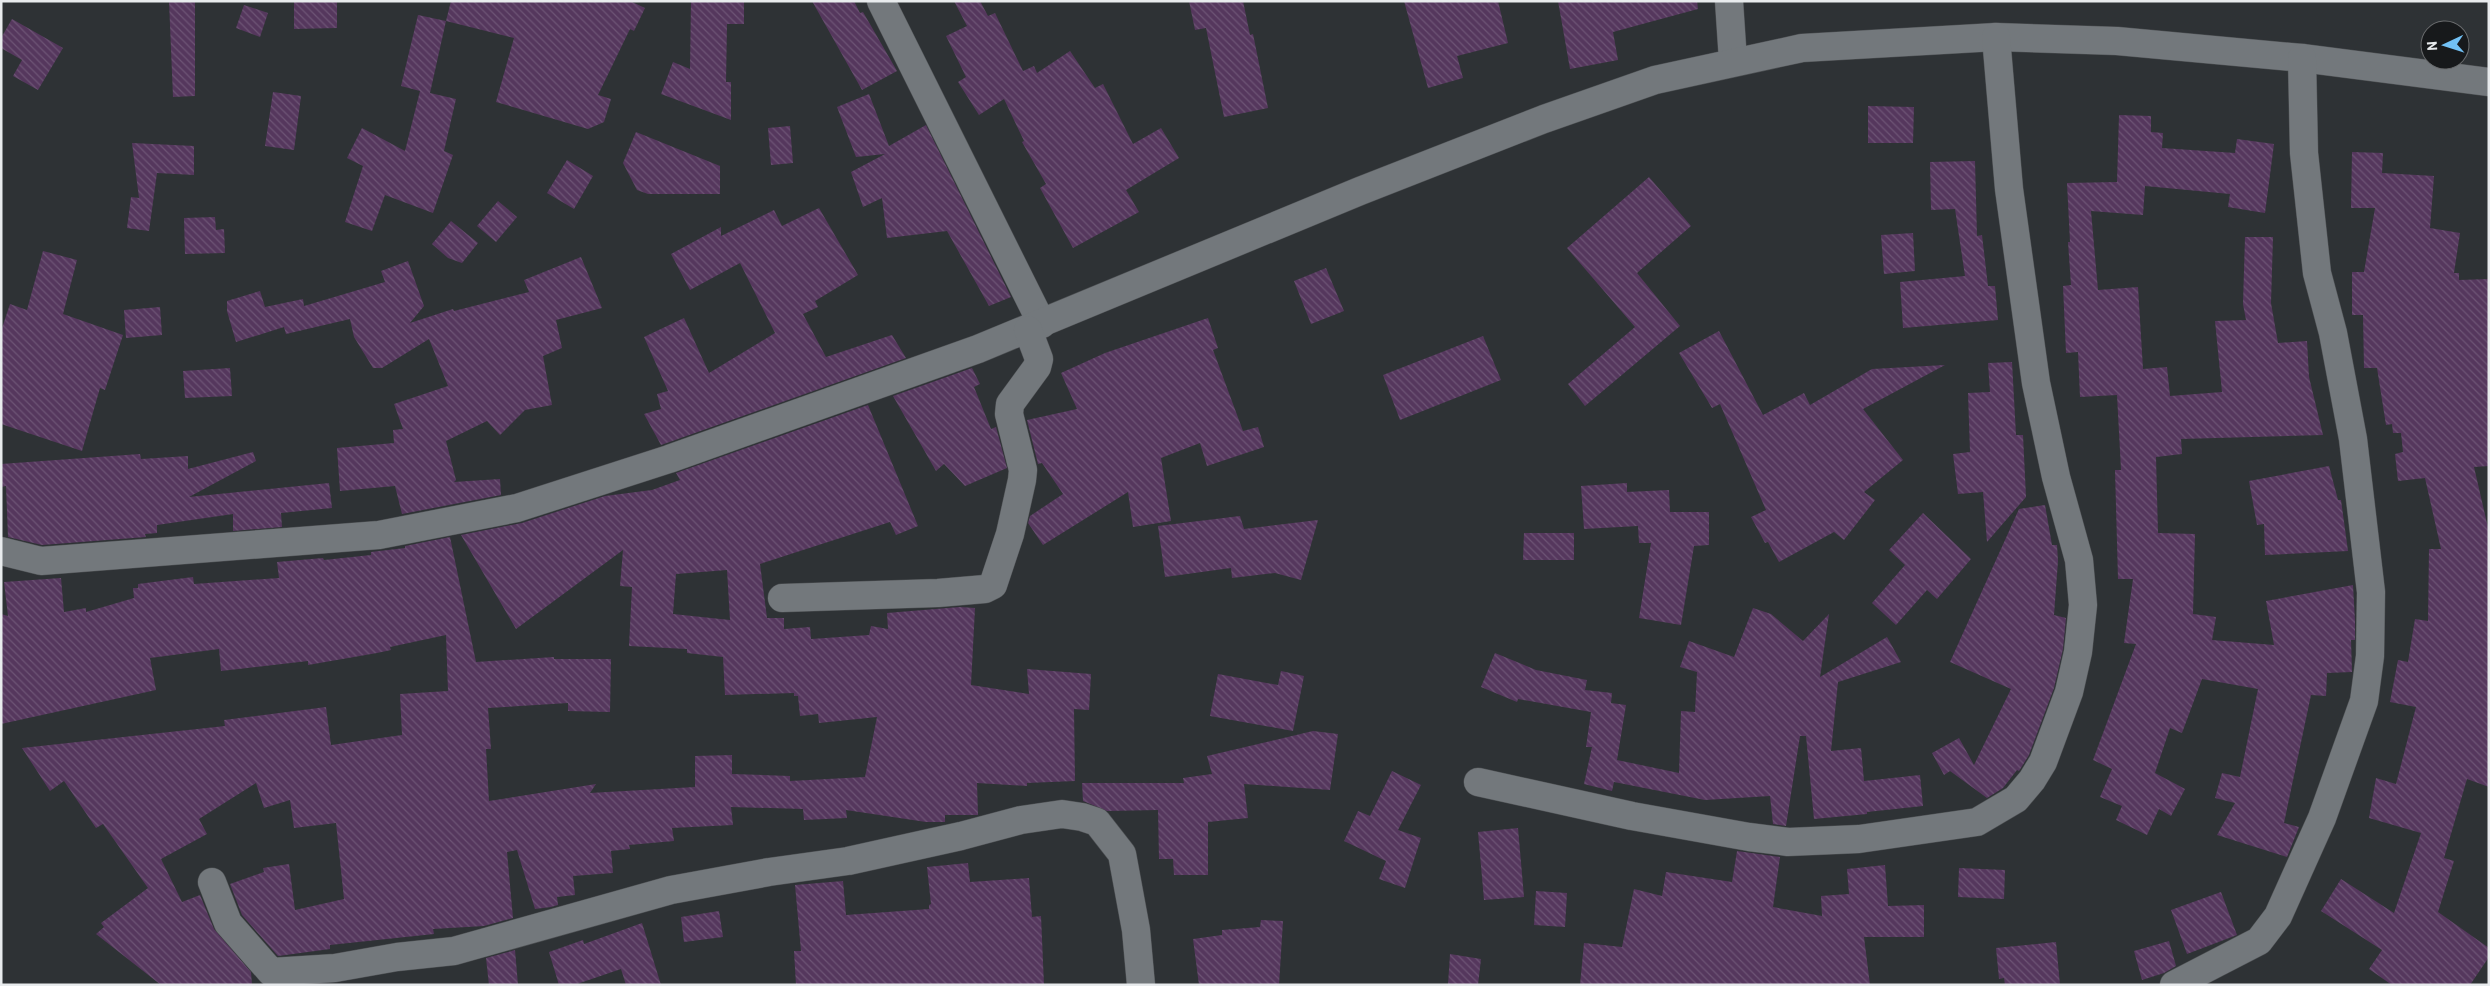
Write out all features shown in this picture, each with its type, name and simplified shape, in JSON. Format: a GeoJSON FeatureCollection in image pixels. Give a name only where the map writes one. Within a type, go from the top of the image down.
{"type":"FeatureCollection","features":[{"type":"Feature","properties":{"kind":"street"},"geometry":{"type":"LineString","coordinates":[[782,598],[938,593],[985,589],[994,585],[1010,534],[1022,480],[1023,470],[1008,414],[1010,404],[1037,367],[1039,359],[1035,327],[881,1]]}},
{"type":"Feature","properties":{"kind":"street"},"geometry":{"type":"LineString","coordinates":[[1730,1],[1734,61]]}},
{"type":"Feature","properties":{"kind":"street"},"geometry":{"type":"LineString","coordinates":[[1,551],[41,562],[379,535],[517,508],[669,459],[1035,327],[1360,191],[1544,118],[1655,80],[1734,61],[1802,48],[1996,38],[2117,41],[2302,58],[2489,82]]}},
{"type":"Feature","properties":{"kind":"street"},"geometry":{"type":"LineString","coordinates":[[1478,782],[1632,816],[1788,842],[1859,838],[1977,822],[2016,799],[2032,780],[2043,762],[2069,692],[2078,652],[2083,605],[2079,560],[2056,477],[2036,383],[2009,189],[1996,38]]}},
{"type":"Feature","properties":{"kind":"street"},"geometry":{"type":"LineString","coordinates":[[2174,985],[2259,941],[2278,916],[2322,818],[2364,700],[2370,656],[2371,592],[2353,440],[2333,333],[2316,273],[2304,153],[2302,58]]}},
{"type":"Feature","properties":{"kind":"street"},"geometry":{"type":"LineString","coordinates":[[212,882],[228,923],[272,972],[335,968],[397,957],[454,951],[671,890],[769,872],[848,861],[961,836],[1022,820],[1062,814],[1082,817],[1097,822],[1122,854],[1136,930],[1141,985]]}},
{"type":"Feature","properties":{"kind":"building"},"geometry":{"type":"Polygon","coordinates":[[[169,1],[195,1],[195,96],[173,97],[169,1]]]}},
{"type":"Feature","properties":{"kind":"building"},"geometry":{"type":"Polygon","coordinates":[[[294,1],[337,1],[337,28],[294,29],[294,1]]]}},
{"type":"Feature","properties":{"kind":"building"},"geometry":{"type":"Polygon","coordinates":[[[451,1],[630,1],[645,8],[634,31],[630,29],[598,95],[611,99],[604,122],[588,129],[496,102],[514,38],[446,21],[451,1]]]}},
{"type":"Feature","properties":{"kind":"building"},"geometry":{"type":"Polygon","coordinates":[[[691,1],[744,1],[744,24],[727,24],[726,82],[731,82],[731,120],[661,94],[673,62],[690,69],[691,1]]]}},
{"type":"Feature","properties":{"kind":"building"},"geometry":{"type":"Polygon","coordinates":[[[812,1],[854,1],[860,13],[863,12],[897,71],[862,90],[812,1]]]}},
{"type":"Feature","properties":{"kind":"building"},"geometry":{"type":"Polygon","coordinates":[[[954,1],[980,1],[988,16],[995,13],[1023,71],[1034,66],[1037,73],[1070,51],[1095,88],[1103,84],[1133,144],[1161,128],[1179,158],[1126,190],[1139,212],[1073,248],[1040,188],[1046,184],[1022,142],[1024,141],[1004,99],[979,115],[958,82],[966,77],[946,36],[967,26],[954,1]]]}},
{"type":"Feature","properties":{"kind":"building"},"geometry":{"type":"Polygon","coordinates":[[[1189,1],[1243,1],[1250,35],[1253,34],[1268,108],[1224,117],[1206,28],[1195,30],[1189,1]]]}},
{"type":"Feature","properties":{"kind":"building"},"geometry":{"type":"Polygon","coordinates":[[[1404,1],[1498,1],[1508,43],[1457,56],[1463,78],[1428,88],[1404,1]]]}},
{"type":"Feature","properties":{"kind":"building"},"geometry":{"type":"Polygon","coordinates":[[[1558,1],[1697,1],[1698,9],[1613,32],[1618,60],[1570,69],[1558,1]]]}},
{"type":"Feature","properties":{"kind":"building"},"geometry":{"type":"Polygon","coordinates":[[[244,5],[268,13],[260,37],[236,28],[244,5]]]}},
{"type":"Feature","properties":{"kind":"building"},"geometry":{"type":"Polygon","coordinates":[[[418,15],[446,21],[430,93],[456,99],[444,151],[453,155],[433,213],[385,195],[372,231],[345,222],[363,166],[347,158],[362,128],[405,151],[420,91],[401,86],[418,15]]]}},
{"type":"Feature","properties":{"kind":"building"},"geometry":{"type":"Polygon","coordinates":[[[12,19],[63,48],[38,90],[13,76],[22,60],[1,48],[1,38],[12,19]]]}},
{"type":"Feature","properties":{"kind":"building"},"geometry":{"type":"Polygon","coordinates":[[[273,92],[301,96],[294,150],[265,146],[273,92]]]}},
{"type":"Feature","properties":{"kind":"building"},"geometry":{"type":"Polygon","coordinates":[[[869,94],[889,146],[926,125],[1011,297],[989,306],[947,231],[887,238],[882,198],[863,207],[851,172],[885,154],[856,157],[837,107],[869,94]]]}},
{"type":"Feature","properties":{"kind":"building"},"geometry":{"type":"Polygon","coordinates":[[[1868,106],[1914,107],[1913,143],[1868,143],[1868,106]]]}},
{"type":"Feature","properties":{"kind":"building"},"geometry":{"type":"Polygon","coordinates":[[[2119,115],[2151,116],[2151,132],[2163,133],[2162,148],[2235,153],[2237,139],[2274,144],[2265,213],[2228,207],[2230,194],[2145,186],[2143,215],[2091,211],[2098,290],[2138,287],[2143,369],[2167,367],[2170,396],[2222,392],[2215,321],[2246,320],[2243,304],[2245,237],[2273,237],[2271,303],[2278,343],[2307,341],[2309,377],[2323,435],[2181,439],[2182,454],[2156,457],[2158,533],[2195,534],[2193,614],[2216,617],[2212,640],[2274,645],[2266,601],[2353,585],[2355,640],[2351,640],[2352,672],[2327,673],[2326,696],[2311,695],[2284,823],[2299,827],[2287,857],[2217,835],[2235,803],[2215,798],[2222,773],[2240,777],[2258,689],[2202,679],[2182,733],[2170,728],[2155,773],[2185,789],[2171,816],[2159,809],[2147,835],[2116,820],[2122,806],[2100,797],[2112,769],[2093,760],[2136,644],[2124,643],[2133,579],[2118,579],[2115,470],[2121,470],[2117,395],[2080,397],[2078,352],[2066,353],[2063,286],[2071,285],[2067,183],[2117,182],[2119,115]]]}},
{"type":"Feature","properties":{"kind":"building"},"geometry":{"type":"Polygon","coordinates":[[[790,126],[793,163],[771,165],[768,128],[790,126]]]}},
{"type":"Feature","properties":{"kind":"building"},"geometry":{"type":"Polygon","coordinates":[[[636,132],[720,166],[720,194],[648,194],[637,190],[623,163],[636,132]]]}},
{"type":"Feature","properties":{"kind":"building"},"geometry":{"type":"Polygon","coordinates":[[[132,143],[194,146],[194,175],[157,173],[149,231],[127,228],[131,197],[139,198],[132,143]]]}},
{"type":"Feature","properties":{"kind":"building"},"geometry":{"type":"Polygon","coordinates":[[[2352,152],[2383,153],[2382,173],[2434,176],[2430,228],[2460,233],[2454,273],[2459,273],[2459,280],[2489,279],[2489,466],[2474,467],[2489,532],[2489,787],[2467,779],[2444,858],[2454,861],[2438,912],[2489,948],[2489,957],[2470,985],[2392,985],[2369,969],[2382,950],[2321,911],[2341,879],[2394,913],[2421,833],[2369,818],[2376,778],[2396,784],[2416,707],[2390,702],[2398,660],[2408,662],[2415,619],[2428,621],[2429,549],[2441,549],[2425,478],[2398,481],[2395,454],[2403,452],[2401,433],[2393,433],[2392,424],[2386,425],[2377,368],[2364,368],[2363,315],[2352,315],[2352,272],[2364,272],[2375,208],[2351,208],[2352,152]]]}},
{"type":"Feature","properties":{"kind":"building"},"geometry":{"type":"Polygon","coordinates":[[[567,160],[593,176],[574,209],[547,193],[567,160]]]}},
{"type":"Feature","properties":{"kind":"building"},"geometry":{"type":"Polygon","coordinates":[[[1975,161],[1977,236],[1982,235],[1988,286],[1995,286],[1998,320],[1903,328],[1900,282],[1965,276],[1955,209],[1931,210],[1930,162],[1975,161]]]}},
{"type":"Feature","properties":{"kind":"building"},"geometry":{"type":"Polygon","coordinates":[[[1649,177],[1691,226],[1637,273],[1680,326],[1585,406],[1568,384],[1635,327],[1567,248],[1649,177]]]}},
{"type":"Feature","properties":{"kind":"building"},"geometry":{"type":"Polygon","coordinates":[[[498,201],[517,217],[496,242],[477,226],[498,201]]]}},
{"type":"Feature","properties":{"kind":"building"},"geometry":{"type":"Polygon","coordinates":[[[819,208],[858,275],[815,301],[818,307],[803,314],[826,357],[892,335],[906,358],[661,445],[644,414],[661,409],[657,394],[668,391],[644,337],[684,318],[709,373],[775,333],[740,263],[690,290],[671,254],[721,227],[721,236],[774,210],[782,226],[819,208]]]}},
{"type":"Feature","properties":{"kind":"building"},"geometry":{"type":"Polygon","coordinates":[[[215,217],[216,230],[224,229],[225,253],[185,254],[184,218],[215,217]]]}},
{"type":"Feature","properties":{"kind":"building"},"geometry":{"type":"Polygon","coordinates":[[[451,221],[478,243],[462,263],[448,258],[432,244],[451,221]]]}},
{"type":"Feature","properties":{"kind":"building"},"geometry":{"type":"Polygon","coordinates":[[[1913,233],[1915,271],[1884,274],[1881,235],[1913,233]]]}},
{"type":"Feature","properties":{"kind":"building"},"geometry":{"type":"Polygon","coordinates":[[[43,251],[77,260],[63,314],[123,335],[105,390],[100,388],[82,451],[1,424],[1,331],[10,304],[27,310],[43,251]]]}},
{"type":"Feature","properties":{"kind":"building"},"geometry":{"type":"Polygon","coordinates":[[[581,257],[602,308],[556,320],[562,348],[543,356],[552,405],[525,410],[500,435],[487,421],[446,441],[456,480],[454,482],[500,479],[501,495],[402,514],[395,486],[340,491],[337,448],[394,443],[393,430],[403,429],[394,404],[448,386],[429,339],[382,368],[373,368],[354,337],[350,319],[286,334],[284,327],[236,342],[227,311],[227,301],[260,291],[265,307],[303,299],[304,306],[385,282],[381,271],[408,261],[424,306],[410,323],[453,309],[454,311],[529,292],[524,280],[581,257]]]}},
{"type":"Feature","properties":{"kind":"building"},"geometry":{"type":"Polygon","coordinates":[[[1326,268],[1344,311],[1311,324],[1294,281],[1326,268]]]}},
{"type":"Feature","properties":{"kind":"building"},"geometry":{"type":"Polygon","coordinates":[[[160,307],[162,335],[126,338],[124,310],[160,307]]]}},
{"type":"Feature","properties":{"kind":"building"},"geometry":{"type":"Polygon","coordinates":[[[1208,318],[1218,348],[1213,350],[1243,431],[1258,427],[1264,447],[1207,466],[1200,443],[1161,458],[1171,521],[1133,527],[1128,492],[1043,545],[1028,523],[1030,516],[1063,494],[1042,463],[1038,464],[1027,420],[1077,409],[1061,373],[1105,353],[1208,318]]]}},
{"type":"Feature","properties":{"kind":"building"},"geometry":{"type":"Polygon","coordinates":[[[1719,331],[1763,415],[1804,393],[1810,405],[1872,369],[1945,365],[1863,409],[1903,460],[1864,492],[1875,500],[1844,540],[1834,532],[1779,562],[1768,542],[1765,543],[1751,517],[1766,510],[1720,404],[1712,408],[1679,353],[1719,331]]]}},
{"type":"Feature","properties":{"kind":"building"},"geometry":{"type":"Polygon","coordinates":[[[1483,336],[1501,380],[1400,420],[1383,375],[1483,336]]]}},
{"type":"Feature","properties":{"kind":"building"},"geometry":{"type":"Polygon","coordinates":[[[2012,362],[2016,435],[2023,435],[2026,497],[1987,542],[1983,492],[1958,494],[1953,454],[1970,452],[1968,393],[1990,392],[1988,363],[2012,362]]]}},
{"type":"Feature","properties":{"kind":"building"},"geometry":{"type":"Polygon","coordinates":[[[230,368],[232,396],[185,398],[183,371],[230,368]]]}},
{"type":"Feature","properties":{"kind":"building"},"geometry":{"type":"Polygon","coordinates":[[[972,368],[980,384],[974,387],[991,429],[996,427],[1007,468],[965,486],[944,464],[936,471],[893,396],[972,368]]]}},
{"type":"Feature","properties":{"kind":"building"},"geometry":{"type":"Polygon","coordinates":[[[868,405],[918,526],[896,535],[890,522],[760,564],[767,618],[784,618],[784,629],[810,627],[811,639],[869,635],[871,626],[888,629],[887,613],[960,607],[975,608],[971,685],[1029,694],[1027,669],[1091,674],[1089,710],[1074,709],[1075,781],[1027,783],[1027,786],[977,783],[978,815],[945,815],[945,822],[926,822],[846,810],[847,818],[804,820],[803,809],[731,807],[733,825],[672,828],[674,841],[629,845],[630,849],[611,851],[613,873],[573,876],[575,895],[557,897],[558,905],[535,909],[517,850],[507,852],[513,918],[484,926],[433,929],[434,934],[330,945],[330,949],[278,956],[242,915],[230,884],[264,872],[263,868],[289,864],[295,910],[344,899],[336,823],[294,828],[290,800],[264,808],[256,783],[199,819],[207,834],[161,859],[182,902],[200,895],[214,929],[251,972],[252,985],[161,985],[96,934],[104,927],[101,923],[148,888],[103,824],[96,828],[64,781],[50,791],[22,748],[225,726],[224,720],[326,707],[331,745],[402,735],[400,694],[448,691],[446,635],[390,647],[391,650],[308,665],[308,661],[221,671],[219,649],[150,658],[156,690],[1,724],[1,614],[8,616],[4,582],[61,578],[64,612],[86,608],[86,612],[134,598],[133,588],[138,588],[138,584],[193,577],[194,584],[279,578],[277,562],[371,555],[371,552],[405,548],[405,546],[450,537],[476,662],[554,657],[554,659],[611,659],[610,712],[568,711],[568,703],[488,708],[491,749],[486,749],[489,801],[596,784],[590,793],[695,787],[695,756],[732,755],[732,774],[790,776],[790,781],[865,777],[877,717],[819,723],[818,714],[800,716],[798,696],[794,696],[794,693],[725,695],[723,657],[687,653],[687,649],[629,646],[632,587],[620,586],[623,550],[516,629],[461,535],[522,523],[605,496],[652,490],[680,480],[676,473],[868,405]],[[727,570],[676,574],[673,614],[730,620],[727,570]]]}},
{"type":"Feature","properties":{"kind":"building"},"geometry":{"type":"Polygon","coordinates":[[[253,452],[256,461],[189,497],[329,483],[332,508],[281,513],[282,527],[233,531],[233,514],[157,525],[157,533],[145,534],[146,537],[42,545],[8,537],[6,486],[1,487],[1,464],[140,454],[141,459],[188,456],[188,469],[253,452]]]}},
{"type":"Feature","properties":{"kind":"building"},"geometry":{"type":"Polygon","coordinates":[[[2329,466],[2338,500],[2341,500],[2348,551],[2265,555],[2264,524],[2257,525],[2249,481],[2329,466]]]}},
{"type":"Feature","properties":{"kind":"building"},"geometry":{"type":"Polygon","coordinates":[[[1627,483],[1627,492],[1669,490],[1670,512],[1709,512],[1709,545],[1694,546],[1681,625],[1639,618],[1651,543],[1639,543],[1638,526],[1584,529],[1581,486],[1627,483]]]}},
{"type":"Feature","properties":{"kind":"building"},"geometry":{"type":"Polygon","coordinates":[[[2045,505],[2052,545],[2057,545],[2058,561],[2054,615],[2066,618],[2063,649],[2054,688],[2029,755],[2019,771],[2017,770],[2003,788],[1987,798],[1950,771],[1944,775],[1932,753],[1959,738],[1974,765],[2011,689],[1950,662],[2019,509],[2045,505]]]}},
{"type":"Feature","properties":{"kind":"building"},"geometry":{"type":"Polygon","coordinates":[[[1923,513],[1971,559],[1937,599],[1927,590],[1896,625],[1872,603],[1905,565],[1889,550],[1923,513]]]}},
{"type":"Feature","properties":{"kind":"building"},"geometry":{"type":"Polygon","coordinates":[[[1240,516],[1244,529],[1318,520],[1301,580],[1275,573],[1232,578],[1231,568],[1165,577],[1158,526],[1240,516]]]}},
{"type":"Feature","properties":{"kind":"building"},"geometry":{"type":"Polygon","coordinates":[[[1524,533],[1574,533],[1574,560],[1523,560],[1524,533]]]}},
{"type":"Feature","properties":{"kind":"building"},"geometry":{"type":"Polygon","coordinates":[[[1753,608],[1771,614],[1803,641],[1829,614],[1820,677],[1887,637],[1901,662],[1838,682],[1831,751],[1861,748],[1864,781],[1920,775],[1923,806],[1814,819],[1806,736],[1800,736],[1786,826],[1773,824],[1770,796],[1705,800],[1614,782],[1612,791],[1584,784],[1592,747],[1586,747],[1591,712],[1518,699],[1517,702],[1481,687],[1495,653],[1536,670],[1587,680],[1585,690],[1612,693],[1611,703],[1626,705],[1617,760],[1679,773],[1681,711],[1695,712],[1697,672],[1680,667],[1689,641],[1734,657],[1753,608]]]}},
{"type":"Feature","properties":{"kind":"building"},"geometry":{"type":"Polygon","coordinates":[[[1281,671],[1304,676],[1293,731],[1210,716],[1218,674],[1278,685],[1281,671]]]}},
{"type":"Feature","properties":{"kind":"building"},"geometry":{"type":"Polygon","coordinates":[[[1313,731],[1338,734],[1330,790],[1244,784],[1248,818],[1208,822],[1208,875],[1174,875],[1173,859],[1159,859],[1158,810],[1107,811],[1083,801],[1082,783],[1184,783],[1183,778],[1212,774],[1207,756],[1313,731]]]}},
{"type":"Feature","properties":{"kind":"building"},"geometry":{"type":"Polygon","coordinates":[[[1392,771],[1421,785],[1398,830],[1421,838],[1405,888],[1379,879],[1386,861],[1344,841],[1358,811],[1370,816],[1392,771]]]}},
{"type":"Feature","properties":{"kind":"building"},"geometry":{"type":"Polygon","coordinates":[[[1518,828],[1524,897],[1484,900],[1478,832],[1518,828]]]}},
{"type":"Feature","properties":{"kind":"building"},"geometry":{"type":"Polygon","coordinates":[[[1737,851],[1780,857],[1773,907],[1822,916],[1821,896],[1849,894],[1847,869],[1885,865],[1888,906],[1924,905],[1924,937],[1864,937],[1870,985],[1580,985],[1584,943],[1622,947],[1634,889],[1662,896],[1666,872],[1732,882],[1737,851]]]}},
{"type":"Feature","properties":{"kind":"building"},"geometry":{"type":"Polygon","coordinates":[[[968,863],[970,882],[1029,878],[1032,917],[1041,916],[1044,985],[796,985],[794,951],[801,951],[795,885],[843,881],[846,915],[929,909],[931,904],[927,867],[968,863]]]}},
{"type":"Feature","properties":{"kind":"building"},"geometry":{"type":"Polygon","coordinates":[[[1959,868],[2005,870],[2004,899],[1958,897],[1959,868]]]}},
{"type":"Feature","properties":{"kind":"building"},"geometry":{"type":"Polygon","coordinates":[[[1536,891],[1567,893],[1565,927],[1534,925],[1536,891]]]}},
{"type":"Feature","properties":{"kind":"building"},"geometry":{"type":"Polygon","coordinates":[[[2221,892],[2237,935],[2187,954],[2171,910],[2221,892]]]}},
{"type":"Feature","properties":{"kind":"building"},"geometry":{"type":"Polygon","coordinates":[[[719,911],[723,937],[684,942],[681,917],[719,911]]]}},
{"type":"Feature","properties":{"kind":"building"},"geometry":{"type":"Polygon","coordinates":[[[1261,920],[1283,921],[1279,985],[1199,985],[1193,939],[1222,935],[1222,930],[1260,927],[1261,920]]]}},
{"type":"Feature","properties":{"kind":"building"},"geometry":{"type":"Polygon","coordinates":[[[642,923],[661,985],[626,985],[621,969],[574,985],[559,985],[549,952],[583,940],[584,944],[642,923]]]}},
{"type":"Feature","properties":{"kind":"building"},"geometry":{"type":"Polygon","coordinates":[[[2169,941],[2176,966],[2164,973],[2142,980],[2134,951],[2169,941]]]}},
{"type":"Feature","properties":{"kind":"building"},"geometry":{"type":"Polygon","coordinates":[[[2056,942],[2060,985],[2005,985],[2004,978],[1999,979],[1996,948],[2056,942]]]}},
{"type":"Feature","properties":{"kind":"building"},"geometry":{"type":"Polygon","coordinates":[[[515,950],[518,985],[489,985],[486,958],[515,950]]]}},
{"type":"Feature","properties":{"kind":"building"},"geometry":{"type":"Polygon","coordinates":[[[1450,954],[1481,959],[1478,985],[1448,985],[1450,954]]]}}]}
